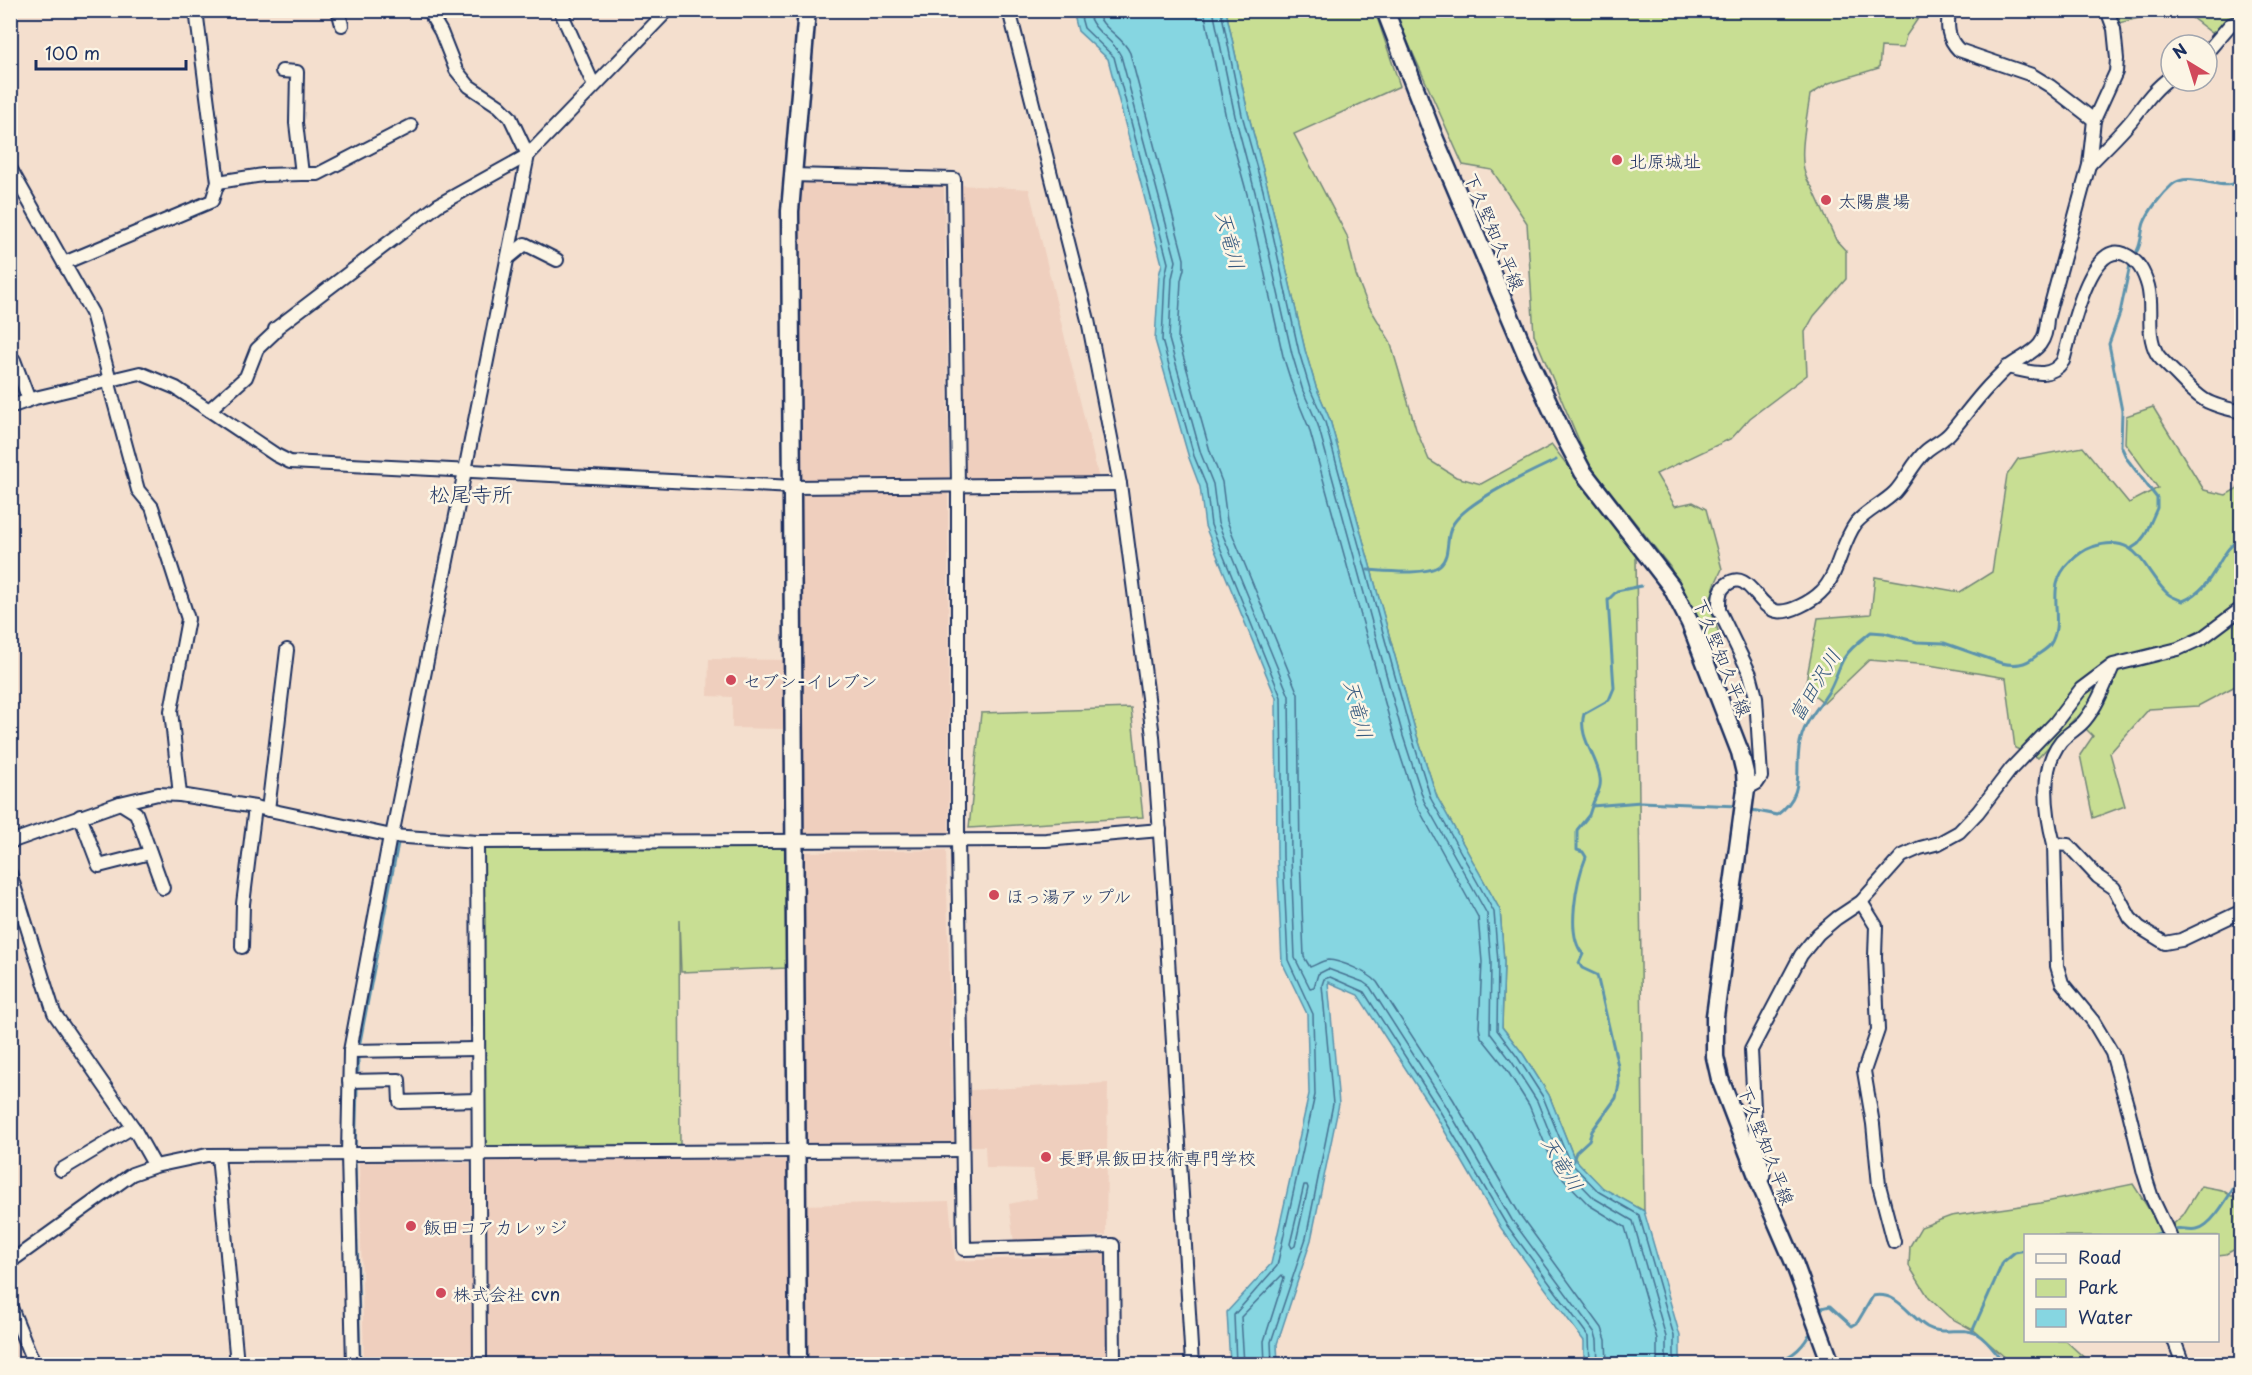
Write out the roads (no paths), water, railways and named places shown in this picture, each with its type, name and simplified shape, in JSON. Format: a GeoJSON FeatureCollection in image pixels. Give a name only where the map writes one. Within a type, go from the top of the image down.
{"type":"FeatureCollection","features":[{"type":"Feature","properties":{"kind":"main road"},"geometry":{"type":"LineString","coordinates":[[798,1365],[790,212],[807,10]]}},
{"type":"Feature","properties":{"kind":"main road","name":"下久堅知久平線"},"geometry":{"type":"LineString","coordinates":[[1385,10],[1434,137],[1530,363],[1565,438],[1583,472],[1671,586],[1690,622],[1740,752],[1745,773],[1745,794],[1715,1016],[1715,1057],[1720,1079],[1761,1186],[1793,1260],[1831,1365]]}},
{"type":"Feature","properties":{"kind":"street"},"geometry":{"type":"LineString","coordinates":[[64,263],[212,201],[218,182],[196,10]]}},
{"type":"Feature","properties":{"kind":"street"},"geometry":{"type":"LineString","coordinates":[[338,10],[342,25]]}},
{"type":"Feature","properties":{"kind":"street"},"geometry":{"type":"LineString","coordinates":[[353,1365],[353,1154],[349,1081],[350,1051],[528,155],[510,117],[499,106],[469,86],[456,70],[441,33],[428,10]]}},
{"type":"Feature","properties":{"kind":"street"},"geometry":{"type":"LineString","coordinates":[[560,10],[594,86]]}},
{"type":"Feature","properties":{"kind":"street"},"geometry":{"type":"LineString","coordinates":[[209,410],[246,377],[255,352],[275,332],[275,329],[438,205],[528,155],[668,10]]}},
{"type":"Feature","properties":{"kind":"street"},"geometry":{"type":"LineString","coordinates":[[1009,10],[1088,320],[1120,484],[1153,736],[1192,1365]]}},
{"type":"Feature","properties":{"kind":"street"},"geometry":{"type":"LineString","coordinates":[[1949,10],[1947,27],[1950,42],[1959,50],[2032,75],[2094,120]]}},
{"type":"Feature","properties":{"kind":"street"},"geometry":{"type":"LineString","coordinates":[[1745,794],[1761,777],[1756,697],[1750,674],[1719,610],[1722,588],[1730,582],[1739,580],[1746,583],[1767,606],[1776,611],[1786,611],[1822,592],[1832,574],[1844,542],[1857,522],[1897,490],[1924,453],[1949,435],[1971,405],[2007,367],[2037,349],[2047,333],[2047,319],[2089,165],[2094,120],[2116,72],[2114,29],[2107,10]]}},
{"type":"Feature","properties":{"kind":"street"},"geometry":{"type":"LineString","coordinates":[[2219,40],[2230,25],[2241,21]]}},
{"type":"Feature","properties":{"kind":"street"},"geometry":{"type":"LineString","coordinates":[[282,71],[297,72],[296,123],[302,174]]}},
{"type":"Feature","properties":{"kind":"street"},"geometry":{"type":"LineString","coordinates":[[2089,165],[2135,116],[2141,105],[2159,85]]}},
{"type":"Feature","properties":{"kind":"street"},"geometry":{"type":"LineString","coordinates":[[218,182],[263,175],[318,174],[411,126]]}},
{"type":"Feature","properties":{"kind":"street"},"geometry":{"type":"LineString","coordinates":[[10,168],[92,313],[138,490],[152,507],[188,619],[171,711],[180,795]]}},
{"type":"Feature","properties":{"kind":"street"},"geometry":{"type":"LineString","coordinates":[[792,175],[954,179],[958,486],[958,840],[962,966],[964,1250],[1113,1245],[1114,1365]]}},
{"type":"Feature","properties":{"kind":"street"},"geometry":{"type":"LineString","coordinates":[[508,258],[525,244],[557,260]]}},
{"type":"Feature","properties":{"kind":"street"},"geometry":{"type":"LineString","coordinates":[[2007,367],[2046,374],[2056,370],[2063,360],[2087,281],[2096,265],[2104,257],[2112,253],[2121,253],[2132,258],[2140,267],[2148,287],[2150,334],[2157,354],[2198,398],[2214,406],[2241,412]]}},
{"type":"Feature","properties":{"kind":"street"},"geometry":{"type":"LineString","coordinates":[[14,360],[29,400]]}},
{"type":"Feature","properties":{"kind":"street"},"geometry":{"type":"LineString","coordinates":[[10,407],[29,400],[134,374],[147,375],[176,388],[290,462],[793,487],[1120,484]]}},
{"type":"Feature","properties":{"kind":"street"},"geometry":{"type":"LineString","coordinates":[[1761,1186],[1764,1172],[1756,1146],[1751,1050],[1801,955],[1818,934],[1861,902],[1902,856],[1939,843],[1959,832],[1978,812],[2011,769],[2055,723],[2081,689],[2113,665],[2178,649],[2202,638],[2241,609]]}},
{"type":"Feature","properties":{"kind":"street"},"geometry":{"type":"LineString","coordinates":[[242,947],[243,904],[287,650]]}},
{"type":"Feature","properties":{"kind":"street"},"geometry":{"type":"LineString","coordinates":[[2113,665],[2100,697],[2085,720],[2060,742],[2046,779],[2054,844],[2055,944],[2058,974],[2062,983],[2093,1021],[2112,1053],[2144,1173],[2167,1231]]}},
{"type":"Feature","properties":{"kind":"street"},"geometry":{"type":"LineString","coordinates":[[10,842],[80,816],[151,795],[180,795],[391,836],[477,842],[1046,840],[1160,830]]}},
{"type":"Feature","properties":{"kind":"street"},"geometry":{"type":"LineString","coordinates":[[120,803],[136,813],[163,888]]}},
{"type":"Feature","properties":{"kind":"street"},"geometry":{"type":"LineString","coordinates":[[80,816],[99,867],[150,853]]}},
{"type":"Feature","properties":{"kind":"street"},"geometry":{"type":"LineString","coordinates":[[477,842],[480,1365]]}},
{"type":"Feature","properties":{"kind":"street"},"geometry":{"type":"LineString","coordinates":[[2054,844],[2068,845],[2098,878],[2114,888],[2130,918],[2139,927],[2165,943],[2181,940],[2241,911]]}},
{"type":"Feature","properties":{"kind":"street"},"geometry":{"type":"LineString","coordinates":[[10,873],[54,1013],[133,1127],[155,1166]]}},
{"type":"Feature","properties":{"kind":"street"},"geometry":{"type":"LineString","coordinates":[[1861,902],[1876,926],[1878,1030],[1864,1071],[1880,1185],[1893,1242]]}},
{"type":"Feature","properties":{"kind":"street"},"geometry":{"type":"LineString","coordinates":[[350,1051],[477,1049]]}},
{"type":"Feature","properties":{"kind":"street"},"geometry":{"type":"LineString","coordinates":[[349,1081],[399,1080],[400,1102],[478,1100]]}},
{"type":"Feature","properties":{"kind":"street"},"geometry":{"type":"LineString","coordinates":[[61,1170],[133,1127]]}},
{"type":"Feature","properties":{"kind":"street"},"geometry":{"type":"LineString","coordinates":[[10,1262],[132,1174],[155,1166],[218,1155],[962,1150]]}},
{"type":"Feature","properties":{"kind":"street"},"geometry":{"type":"LineString","coordinates":[[218,1155],[237,1365]]}},
{"type":"Feature","properties":{"kind":"street"},"geometry":{"type":"LineString","coordinates":[[10,1305],[34,1365]]}},
{"type":"Feature","properties":{"kind":"street"},"geometry":{"type":"LineString","coordinates":[[2174,1342],[2183,1365]]}},
{"type":"Feature","properties":{"kind":"water","name":"天竜川"},"geometry":{"type":"Polygon","coordinates":[[[1073,11],[1226,11],[1305,350],[1316,387],[1330,420],[1416,733],[1437,797],[1500,910],[1504,962],[1502,1027],[1523,1054],[1549,1095],[1574,1158],[1603,1188],[1644,1211],[1680,1336],[1680,1364],[1584,1364],[1584,1341],[1501,1228],[1433,1111],[1358,995],[1328,982],[1339,1104],[1311,1240],[1277,1344],[1278,1364],[1230,1364],[1227,1312],[1271,1264],[1309,1094],[1307,1014],[1282,962],[1277,857],[1276,698],[1205,526],[1200,487],[1189,458],[1155,340],[1159,275],[1162,264],[1108,59],[1078,31],[1073,11]]]}},
{"type":"Feature","properties":{"kind":"waterway"},"geometry":{"type":"LineString","coordinates":[[2242,112],[2238,120],[2242,144]]}},
{"type":"Feature","properties":{"kind":"waterway"},"geometry":{"type":"LineString","coordinates":[[2137,251],[2146,218],[2156,202],[2172,185],[2189,180],[2228,185],[2236,183],[2242,177]]}},
{"type":"Feature","properties":{"kind":"waterway"},"geometry":{"type":"LineString","coordinates":[[2130,265],[2120,313],[2109,344],[2122,411],[2121,446],[2127,459],[2157,498],[2157,508],[2145,535],[2132,548]]}},
{"type":"Feature","properties":{"kind":"waterway"},"geometry":{"type":"LineString","coordinates":[[1368,570],[1416,572],[1426,571],[1440,565],[1446,556],[1452,526],[1470,507],[1499,488],[1556,460]]}},
{"type":"Feature","properties":{"kind":"waterway","name":"富田沢川"},"geometry":{"type":"LineString","coordinates":[[1747,809],[1777,815],[1787,806],[1797,787],[1799,747],[1804,729],[1829,691],[1844,658],[1871,632],[1917,642],[1944,643],[2001,663],[2024,663],[2050,645],[2055,635],[2057,582],[2070,562],[2083,551],[2108,544],[2120,544],[2130,548],[2167,593],[2183,601],[2195,595],[2203,587],[2227,551],[2242,539]]}},
{"type":"Feature","properties":{"kind":"waterway"},"geometry":{"type":"LineString","coordinates":[[1592,806],[1599,789],[1600,778],[1596,762],[1585,739],[1583,722],[1584,714],[1609,700],[1614,688],[1608,600],[1617,591],[1641,586]]}},
{"type":"Feature","properties":{"kind":"waterway","name":"富田沢川"},"geometry":{"type":"LineString","coordinates":[[1573,1161],[1576,1152],[1589,1140],[1592,1131],[1616,1098],[1619,1084],[1618,1066],[1597,975],[1582,968],[1579,963],[1583,954],[1575,934],[1574,907],[1586,857],[1583,852],[1577,850],[1577,830],[1589,815],[1592,806],[1641,802],[1738,806]]}},
{"type":"Feature","properties":{"kind":"waterway"},"geometry":{"type":"LineString","coordinates":[[360,1042],[398,843]]}},
{"type":"Feature","properties":{"kind":"waterway"},"geometry":{"type":"LineString","coordinates":[[358,1056],[358,1071]]}},
{"type":"Feature","properties":{"kind":"waterway"},"geometry":{"type":"LineString","coordinates":[[355,1152],[357,1088]]}},
{"type":"Feature","properties":{"kind":"waterway"},"geometry":{"type":"LineString","coordinates":[[355,1159],[360,1364]]}},
{"type":"Feature","properties":{"kind":"waterway"},"geometry":{"type":"LineString","coordinates":[[2169,1230],[2197,1229],[2210,1221],[2242,1175]]}},
{"type":"Feature","properties":{"kind":"waterway"},"geometry":{"type":"LineString","coordinates":[[2157,1234],[2163,1232]]}},
{"type":"Feature","properties":{"kind":"waterway"},"geometry":{"type":"LineString","coordinates":[[1972,1332],[2003,1262],[2015,1252],[2024,1250]]}},
{"type":"Feature","properties":{"kind":"waterway"},"geometry":{"type":"LineString","coordinates":[[1819,1315],[1822,1308],[1830,1306],[1852,1326],[1857,1323],[1873,1296],[1889,1297],[1896,1300],[1920,1322],[1933,1330],[1965,1331],[1977,1334],[1989,1344],[2005,1364]]}},
{"type":"Feature","properties":{"kind":"waterway"},"geometry":{"type":"LineString","coordinates":[[1772,1364],[1784,1359],[1802,1346],[1809,1335]]}},
{"type":"Feature","properties":{"kind":"place","name":"北原城址"},"geometry":{"type":"Point","coordinates":[1617,160]}},
{"type":"Feature","properties":{"kind":"place","name":"太陽農場"},"geometry":{"type":"Point","coordinates":[1826,200]}},
{"type":"Feature","properties":{"kind":"place","name":"セブン-イレブン"},"geometry":{"type":"Point","coordinates":[731,680]}},
{"type":"Feature","properties":{"kind":"place","name":"ほっ湯アップル"},"geometry":{"type":"Point","coordinates":[994,895]}},
{"type":"Feature","properties":{"kind":"place","name":"長野県飯田技術専門学校"},"geometry":{"type":"Point","coordinates":[1046,1157]}},
{"type":"Feature","properties":{"kind":"place","name":"飯田コアカレッジ"},"geometry":{"type":"Point","coordinates":[411,1226]}},
{"type":"Feature","properties":{"kind":"place","name":"株式会社 cvn"},"geometry":{"type":"Point","coordinates":[441,1293]}},
{"type":"Feature","properties":{"kind":"district","name":"松尾寺所"},"geometry":{"type":"Point","coordinates":[471,493]}}]}
